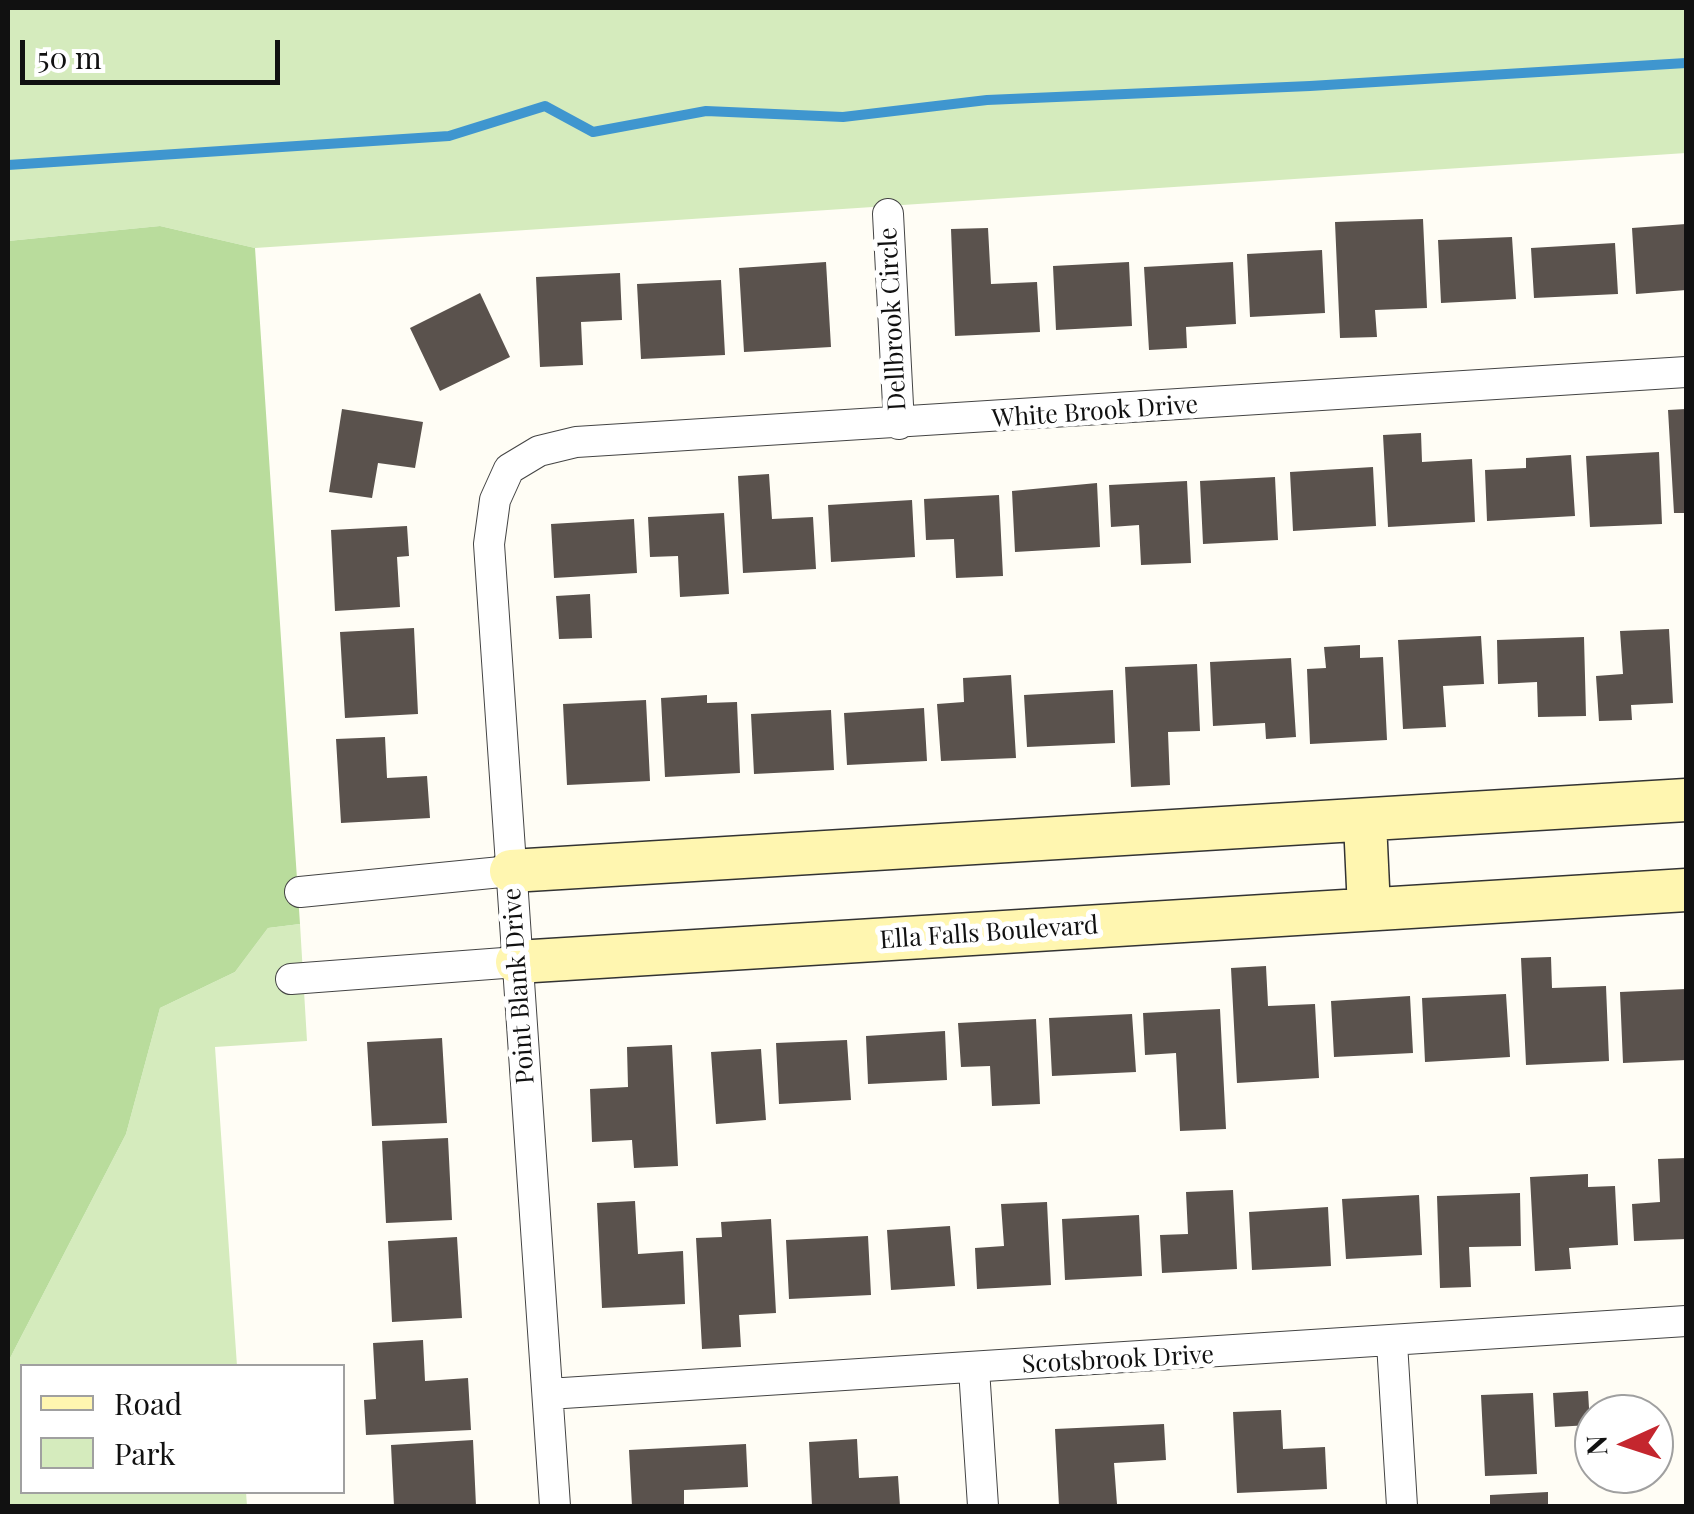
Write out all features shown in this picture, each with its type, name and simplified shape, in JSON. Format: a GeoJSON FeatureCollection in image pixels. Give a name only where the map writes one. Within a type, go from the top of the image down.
{"type":"FeatureCollection","features":[{"type":"Feature","properties":{"kind":"street","name":"Dellbrook Circle"},"geometry":{"type":"LineString","coordinates":[[888,214],[898,424]]}},
{"type":"Feature","properties":{"kind":"street","name":"White Brook Drive"},"geometry":{"type":"LineString","coordinates":[[509,468],[540,451],[576,442],[1686,372]]}},
{"type":"Feature","properties":{"kind":"street","name":"Point Blank Drive"},"geometry":{"type":"LineString","coordinates":[[509,468],[495,500],[489,544],[555,1506]]}},
{"type":"Feature","properties":{"kind":"street"},"geometry":{"type":"LineString","coordinates":[[300,892],[510,871],[1686,800]]}},
{"type":"Feature","properties":{"kind":"street"},"geometry":{"type":"LineString","coordinates":[[1365,822],[1370,909]]}},
{"type":"Feature","properties":{"kind":"street","name":"Ella Falls Boulevard"},"geometry":{"type":"LineString","coordinates":[[291,979],[1686,890]]}},
{"type":"Feature","properties":{"kind":"street","name":"Scotsbrook Drive"},"geometry":{"type":"LineString","coordinates":[[548,1394],[1392,1343],[1686,1321]]}},
{"type":"Feature","properties":{"kind":"street"},"geometry":{"type":"LineString","coordinates":[[1392,1343],[1402,1506]]}},
{"type":"Feature","properties":{"kind":"street"},"geometry":{"type":"LineString","coordinates":[[974,1368],[982,1506]]}},
{"type":"Feature","properties":{"kind":"green space"},"geometry":{"type":"Polygon","coordinates":[[[8,8],[1686,8],[1686,153],[255,248],[160,226],[8,241],[8,8]]]}},
{"type":"Feature","properties":{"kind":"green space"},"geometry":{"type":"Polygon","coordinates":[[[160,226],[255,248],[300,924],[268,928],[235,972],[160,1008],[126,1134],[8,1362],[8,241],[160,226]]]}},
{"type":"Feature","properties":{"kind":"green space"},"geometry":{"type":"Polygon","coordinates":[[[300,924],[307,1041],[215,1047],[237,1364],[20,1364],[20,1494],[246,1494],[247,1506],[8,1506],[8,1362],[126,1134],[160,1008],[235,972],[268,928],[300,924]]]}},
{"type":"Feature","properties":{"kind":"building"},"geometry":{"type":"Polygon","coordinates":[[[1423,219],[1427,308],[1375,310],[1377,337],[1340,338],[1335,222],[1423,219]]]}},
{"type":"Feature","properties":{"kind":"building"},"geometry":{"type":"Polygon","coordinates":[[[1686,224],[1686,290],[1636,294],[1632,228],[1686,224]]]}},
{"type":"Feature","properties":{"kind":"building"},"geometry":{"type":"Polygon","coordinates":[[[988,228],[991,284],[1037,282],[1040,332],[955,336],[951,229],[988,228]]]}},
{"type":"Feature","properties":{"kind":"building"},"geometry":{"type":"Polygon","coordinates":[[[1512,237],[1516,299],[1441,303],[1438,240],[1512,237]]]}},
{"type":"Feature","properties":{"kind":"building"},"geometry":{"type":"Polygon","coordinates":[[[1615,243],[1618,294],[1534,298],[1531,248],[1615,243]]]}},
{"type":"Feature","properties":{"kind":"building"},"geometry":{"type":"Polygon","coordinates":[[[1322,250],[1325,313],[1250,317],[1247,254],[1322,250]]]}},
{"type":"Feature","properties":{"kind":"building"},"geometry":{"type":"Polygon","coordinates":[[[826,262],[831,347],[744,352],[739,268],[826,262]]]}},
{"type":"Feature","properties":{"kind":"building"},"geometry":{"type":"Polygon","coordinates":[[[1129,262],[1132,326],[1056,330],[1053,266],[1129,262]]]}},
{"type":"Feature","properties":{"kind":"building"},"geometry":{"type":"Polygon","coordinates":[[[1233,262],[1236,324],[1186,327],[1187,348],[1149,350],[1144,267],[1233,262]]]}},
{"type":"Feature","properties":{"kind":"building"},"geometry":{"type":"Polygon","coordinates":[[[620,273],[622,320],[581,322],[583,365],[540,367],[536,277],[620,273]]]}},
{"type":"Feature","properties":{"kind":"building"},"geometry":{"type":"Polygon","coordinates":[[[721,280],[725,355],[641,359],[637,284],[721,280]]]}},
{"type":"Feature","properties":{"kind":"building"},"geometry":{"type":"Polygon","coordinates":[[[480,293],[510,357],[440,391],[410,328],[480,293]]]}},
{"type":"Feature","properties":{"kind":"building"},"geometry":{"type":"Polygon","coordinates":[[[342,409],[423,422],[415,468],[378,463],[372,498],[329,492],[342,409]]]}},
{"type":"Feature","properties":{"kind":"building"},"geometry":{"type":"Polygon","coordinates":[[[1686,409],[1686,513],[1674,513],[1668,410],[1686,409]]]}},
{"type":"Feature","properties":{"kind":"building"},"geometry":{"type":"Polygon","coordinates":[[[1421,433],[1422,462],[1472,459],[1475,522],[1388,527],[1383,435],[1421,433]]]}},
{"type":"Feature","properties":{"kind":"building"},"geometry":{"type":"Polygon","coordinates":[[[1659,452],[1662,524],[1590,527],[1586,456],[1659,452]]]}},
{"type":"Feature","properties":{"kind":"building"},"geometry":{"type":"Polygon","coordinates":[[[1571,455],[1575,516],[1487,521],[1485,470],[1526,468],[1526,458],[1571,455]]]}},
{"type":"Feature","properties":{"kind":"building"},"geometry":{"type":"Polygon","coordinates":[[[1373,467],[1376,526],[1293,531],[1290,472],[1373,467]]]}},
{"type":"Feature","properties":{"kind":"building"},"geometry":{"type":"Polygon","coordinates":[[[769,474],[772,519],[813,517],[816,569],[743,573],[738,476],[769,474]]]}},
{"type":"Feature","properties":{"kind":"building"},"geometry":{"type":"Polygon","coordinates":[[[1275,477],[1278,540],[1203,544],[1200,481],[1275,477]]]}},
{"type":"Feature","properties":{"kind":"building"},"geometry":{"type":"Polygon","coordinates":[[[1187,481],[1191,563],[1141,565],[1139,525],[1111,527],[1109,485],[1187,481]]]}},
{"type":"Feature","properties":{"kind":"building"},"geometry":{"type":"Polygon","coordinates":[[[1097,483],[1100,547],[1015,552],[1012,491],[1097,483]]]}},
{"type":"Feature","properties":{"kind":"building"},"geometry":{"type":"Polygon","coordinates":[[[999,495],[1003,576],[956,578],[954,539],[926,540],[924,499],[999,495]]]}},
{"type":"Feature","properties":{"kind":"building"},"geometry":{"type":"Polygon","coordinates":[[[912,500],[915,557],[831,562],[828,505],[912,500]]]}},
{"type":"Feature","properties":{"kind":"building"},"geometry":{"type":"Polygon","coordinates":[[[724,513],[729,594],[680,597],[678,556],[650,557],[648,517],[724,513]]]}},
{"type":"Feature","properties":{"kind":"building"},"geometry":{"type":"Polygon","coordinates":[[[634,519],[637,573],[554,578],[551,524],[634,519]]]}},
{"type":"Feature","properties":{"kind":"building"},"geometry":{"type":"Polygon","coordinates":[[[407,526],[409,556],[397,557],[400,607],[335,611],[331,530],[407,526]]]}},
{"type":"Feature","properties":{"kind":"building"},"geometry":{"type":"Polygon","coordinates":[[[590,594],[592,638],[559,639],[556,596],[590,594]]]}},
{"type":"Feature","properties":{"kind":"building"},"geometry":{"type":"Polygon","coordinates":[[[414,628],[418,714],[345,718],[340,632],[414,628]]]}},
{"type":"Feature","properties":{"kind":"building"},"geometry":{"type":"Polygon","coordinates":[[[1669,629],[1673,703],[1631,705],[1632,720],[1599,721],[1596,676],[1623,674],[1620,631],[1669,629]]]}},
{"type":"Feature","properties":{"kind":"building"},"geometry":{"type":"Polygon","coordinates":[[[1481,636],[1484,684],[1443,686],[1446,727],[1403,729],[1398,640],[1481,636]]]}},
{"type":"Feature","properties":{"kind":"building"},"geometry":{"type":"Polygon","coordinates":[[[1584,637],[1586,716],[1538,717],[1537,682],[1498,684],[1497,640],[1584,637]]]}},
{"type":"Feature","properties":{"kind":"building"},"geometry":{"type":"Polygon","coordinates":[[[1360,645],[1360,658],[1383,657],[1387,740],[1310,744],[1307,669],[1326,668],[1324,647],[1360,645]]]}},
{"type":"Feature","properties":{"kind":"building"},"geometry":{"type":"Polygon","coordinates":[[[1291,658],[1296,737],[1266,739],[1265,723],[1213,726],[1210,662],[1291,658]]]}},
{"type":"Feature","properties":{"kind":"building"},"geometry":{"type":"Polygon","coordinates":[[[1197,664],[1200,731],[1168,732],[1170,785],[1131,787],[1125,667],[1197,664]]]}},
{"type":"Feature","properties":{"kind":"building"},"geometry":{"type":"Polygon","coordinates":[[[1011,675],[1016,758],[941,761],[937,704],[964,702],[963,678],[1011,675]]]}},
{"type":"Feature","properties":{"kind":"building"},"geometry":{"type":"Polygon","coordinates":[[[1113,690],[1115,743],[1027,747],[1024,695],[1113,690]]]}},
{"type":"Feature","properties":{"kind":"building"},"geometry":{"type":"Polygon","coordinates":[[[707,695],[707,703],[737,702],[740,773],[665,777],[661,698],[707,695]]]}},
{"type":"Feature","properties":{"kind":"building"},"geometry":{"type":"Polygon","coordinates":[[[646,700],[650,781],[567,785],[563,704],[646,700]]]}},
{"type":"Feature","properties":{"kind":"building"},"geometry":{"type":"Polygon","coordinates":[[[924,708],[927,761],[847,765],[844,713],[924,708]]]}},
{"type":"Feature","properties":{"kind":"building"},"geometry":{"type":"Polygon","coordinates":[[[831,710],[834,770],[754,774],[751,714],[831,710]]]}},
{"type":"Feature","properties":{"kind":"building"},"geometry":{"type":"Polygon","coordinates":[[[385,737],[387,778],[427,776],[430,818],[341,823],[336,739],[385,737]]]}},
{"type":"Feature","properties":{"kind":"building"},"geometry":{"type":"Polygon","coordinates":[[[1551,957],[1552,988],[1606,986],[1609,1061],[1526,1065],[1521,958],[1551,957]]]}},
{"type":"Feature","properties":{"kind":"building"},"geometry":{"type":"Polygon","coordinates":[[[1266,966],[1268,1006],[1315,1004],[1319,1078],[1237,1083],[1231,968],[1266,966]]]}},
{"type":"Feature","properties":{"kind":"building"},"geometry":{"type":"Polygon","coordinates":[[[1686,989],[1686,1060],[1623,1063],[1620,992],[1686,989]]]}},
{"type":"Feature","properties":{"kind":"building"},"geometry":{"type":"Polygon","coordinates":[[[1506,994],[1510,1057],[1425,1062],[1422,998],[1506,994]]]}},
{"type":"Feature","properties":{"kind":"building"},"geometry":{"type":"Polygon","coordinates":[[[1410,996],[1413,1053],[1334,1057],[1331,1001],[1410,996]]]}},
{"type":"Feature","properties":{"kind":"building"},"geometry":{"type":"Polygon","coordinates":[[[1220,1009],[1226,1129],[1180,1131],[1176,1053],[1145,1055],[1143,1013],[1220,1009]]]}},
{"type":"Feature","properties":{"kind":"building"},"geometry":{"type":"Polygon","coordinates":[[[1132,1014],[1136,1072],[1052,1076],[1049,1018],[1132,1014]]]}},
{"type":"Feature","properties":{"kind":"building"},"geometry":{"type":"Polygon","coordinates":[[[1036,1019],[1040,1104],[992,1106],[990,1066],[961,1067],[958,1023],[1036,1019]]]}},
{"type":"Feature","properties":{"kind":"building"},"geometry":{"type":"Polygon","coordinates":[[[945,1031],[947,1080],[868,1084],[866,1036],[945,1031]]]}},
{"type":"Feature","properties":{"kind":"building"},"geometry":{"type":"Polygon","coordinates":[[[442,1038],[447,1123],[372,1126],[367,1042],[442,1038]]]}},
{"type":"Feature","properties":{"kind":"building"},"geometry":{"type":"Polygon","coordinates":[[[847,1040],[851,1100],[779,1104],[776,1043],[847,1040]]]}},
{"type":"Feature","properties":{"kind":"building"},"geometry":{"type":"Polygon","coordinates":[[[672,1045],[678,1166],[634,1168],[632,1140],[592,1142],[590,1089],[628,1087],[627,1047],[672,1045]]]}},
{"type":"Feature","properties":{"kind":"building"},"geometry":{"type":"Polygon","coordinates":[[[761,1049],[766,1120],[716,1124],[711,1052],[761,1049]]]}},
{"type":"Feature","properties":{"kind":"building"},"geometry":{"type":"Polygon","coordinates":[[[448,1138],[452,1220],[386,1223],[382,1141],[448,1138]]]}},
{"type":"Feature","properties":{"kind":"building"},"geometry":{"type":"Polygon","coordinates":[[[1686,1158],[1686,1239],[1634,1241],[1632,1204],[1660,1202],[1658,1159],[1686,1158]]]}},
{"type":"Feature","properties":{"kind":"building"},"geometry":{"type":"Polygon","coordinates":[[[1588,1174],[1588,1187],[1615,1186],[1618,1245],[1569,1248],[1571,1269],[1535,1271],[1530,1177],[1588,1174]]]}},
{"type":"Feature","properties":{"kind":"building"},"geometry":{"type":"Polygon","coordinates":[[[1233,1190],[1237,1269],[1162,1273],[1160,1235],[1188,1234],[1186,1192],[1233,1190]]]}},
{"type":"Feature","properties":{"kind":"building"},"geometry":{"type":"Polygon","coordinates":[[[1520,1193],[1521,1246],[1469,1247],[1471,1287],[1440,1288],[1437,1196],[1520,1193]]]}},
{"type":"Feature","properties":{"kind":"building"},"geometry":{"type":"Polygon","coordinates":[[[1419,1195],[1422,1255],[1346,1259],[1342,1199],[1419,1195]]]}},
{"type":"Feature","properties":{"kind":"building"},"geometry":{"type":"Polygon","coordinates":[[[635,1201],[638,1254],[683,1251],[685,1304],[602,1308],[597,1203],[635,1201]]]}},
{"type":"Feature","properties":{"kind":"building"},"geometry":{"type":"Polygon","coordinates":[[[1047,1202],[1051,1285],[977,1289],[975,1248],[1004,1246],[1001,1204],[1047,1202]]]}},
{"type":"Feature","properties":{"kind":"building"},"geometry":{"type":"Polygon","coordinates":[[[1328,1207],[1331,1266],[1252,1270],[1249,1212],[1328,1207]]]}},
{"type":"Feature","properties":{"kind":"building"},"geometry":{"type":"Polygon","coordinates":[[[1139,1215],[1142,1276],[1065,1280],[1062,1219],[1139,1215]]]}},
{"type":"Feature","properties":{"kind":"building"},"geometry":{"type":"Polygon","coordinates":[[[771,1219],[776,1313],[739,1315],[741,1347],[702,1349],[696,1238],[722,1237],[721,1222],[771,1219]]]}},
{"type":"Feature","properties":{"kind":"building"},"geometry":{"type":"Polygon","coordinates":[[[950,1226],[955,1286],[891,1290],[887,1230],[950,1226]]]}},
{"type":"Feature","properties":{"kind":"building"},"geometry":{"type":"Polygon","coordinates":[[[868,1236],[871,1295],[789,1299],[786,1240],[868,1236]]]}},
{"type":"Feature","properties":{"kind":"building"},"geometry":{"type":"Polygon","coordinates":[[[457,1237],[462,1318],[392,1322],[388,1241],[457,1237]]]}},
{"type":"Feature","properties":{"kind":"building"},"geometry":{"type":"Polygon","coordinates":[[[423,1340],[425,1381],[468,1378],[471,1430],[366,1435],[364,1400],[376,1399],[373,1343],[423,1340]]]}},
{"type":"Feature","properties":{"kind":"building"},"geometry":{"type":"Polygon","coordinates":[[[1588,1391],[1574,1394],[1574,1426],[1555,1427],[1553,1393],[1588,1391]]]}},
{"type":"Feature","properties":{"kind":"building"},"geometry":{"type":"Polygon","coordinates":[[[1533,1393],[1537,1474],[1485,1476],[1481,1395],[1533,1393]]]}},
{"type":"Feature","properties":{"kind":"building"},"geometry":{"type":"Polygon","coordinates":[[[1281,1410],[1283,1449],[1325,1447],[1327,1489],[1237,1493],[1233,1412],[1281,1410]]]}},
{"type":"Feature","properties":{"kind":"building"},"geometry":{"type":"Polygon","coordinates":[[[1164,1424],[1166,1460],[1114,1463],[1117,1504],[1059,1506],[1055,1429],[1164,1424]]]}},
{"type":"Feature","properties":{"kind":"building"},"geometry":{"type":"Polygon","coordinates":[[[857,1439],[859,1478],[898,1476],[900,1506],[812,1506],[809,1442],[857,1439]]]}},
{"type":"Feature","properties":{"kind":"building"},"geometry":{"type":"Polygon","coordinates":[[[473,1440],[476,1506],[394,1506],[391,1445],[473,1440]]]}},
{"type":"Feature","properties":{"kind":"building"},"geometry":{"type":"Polygon","coordinates":[[[746,1444],[748,1487],[684,1490],[684,1506],[632,1506],[629,1450],[746,1444]]]}},
{"type":"Feature","properties":{"kind":"building"},"geometry":{"type":"Polygon","coordinates":[[[1548,1492],[1548,1506],[1490,1506],[1490,1495],[1548,1492]]]}},
{"type":"Feature","properties":{"kind":"waterway"},"geometry":{"type":"LineString","coordinates":[[8,165],[449,136],[545,106],[593,132],[706,111],[843,117],[987,100],[1310,86],[1686,63]]}}]}
